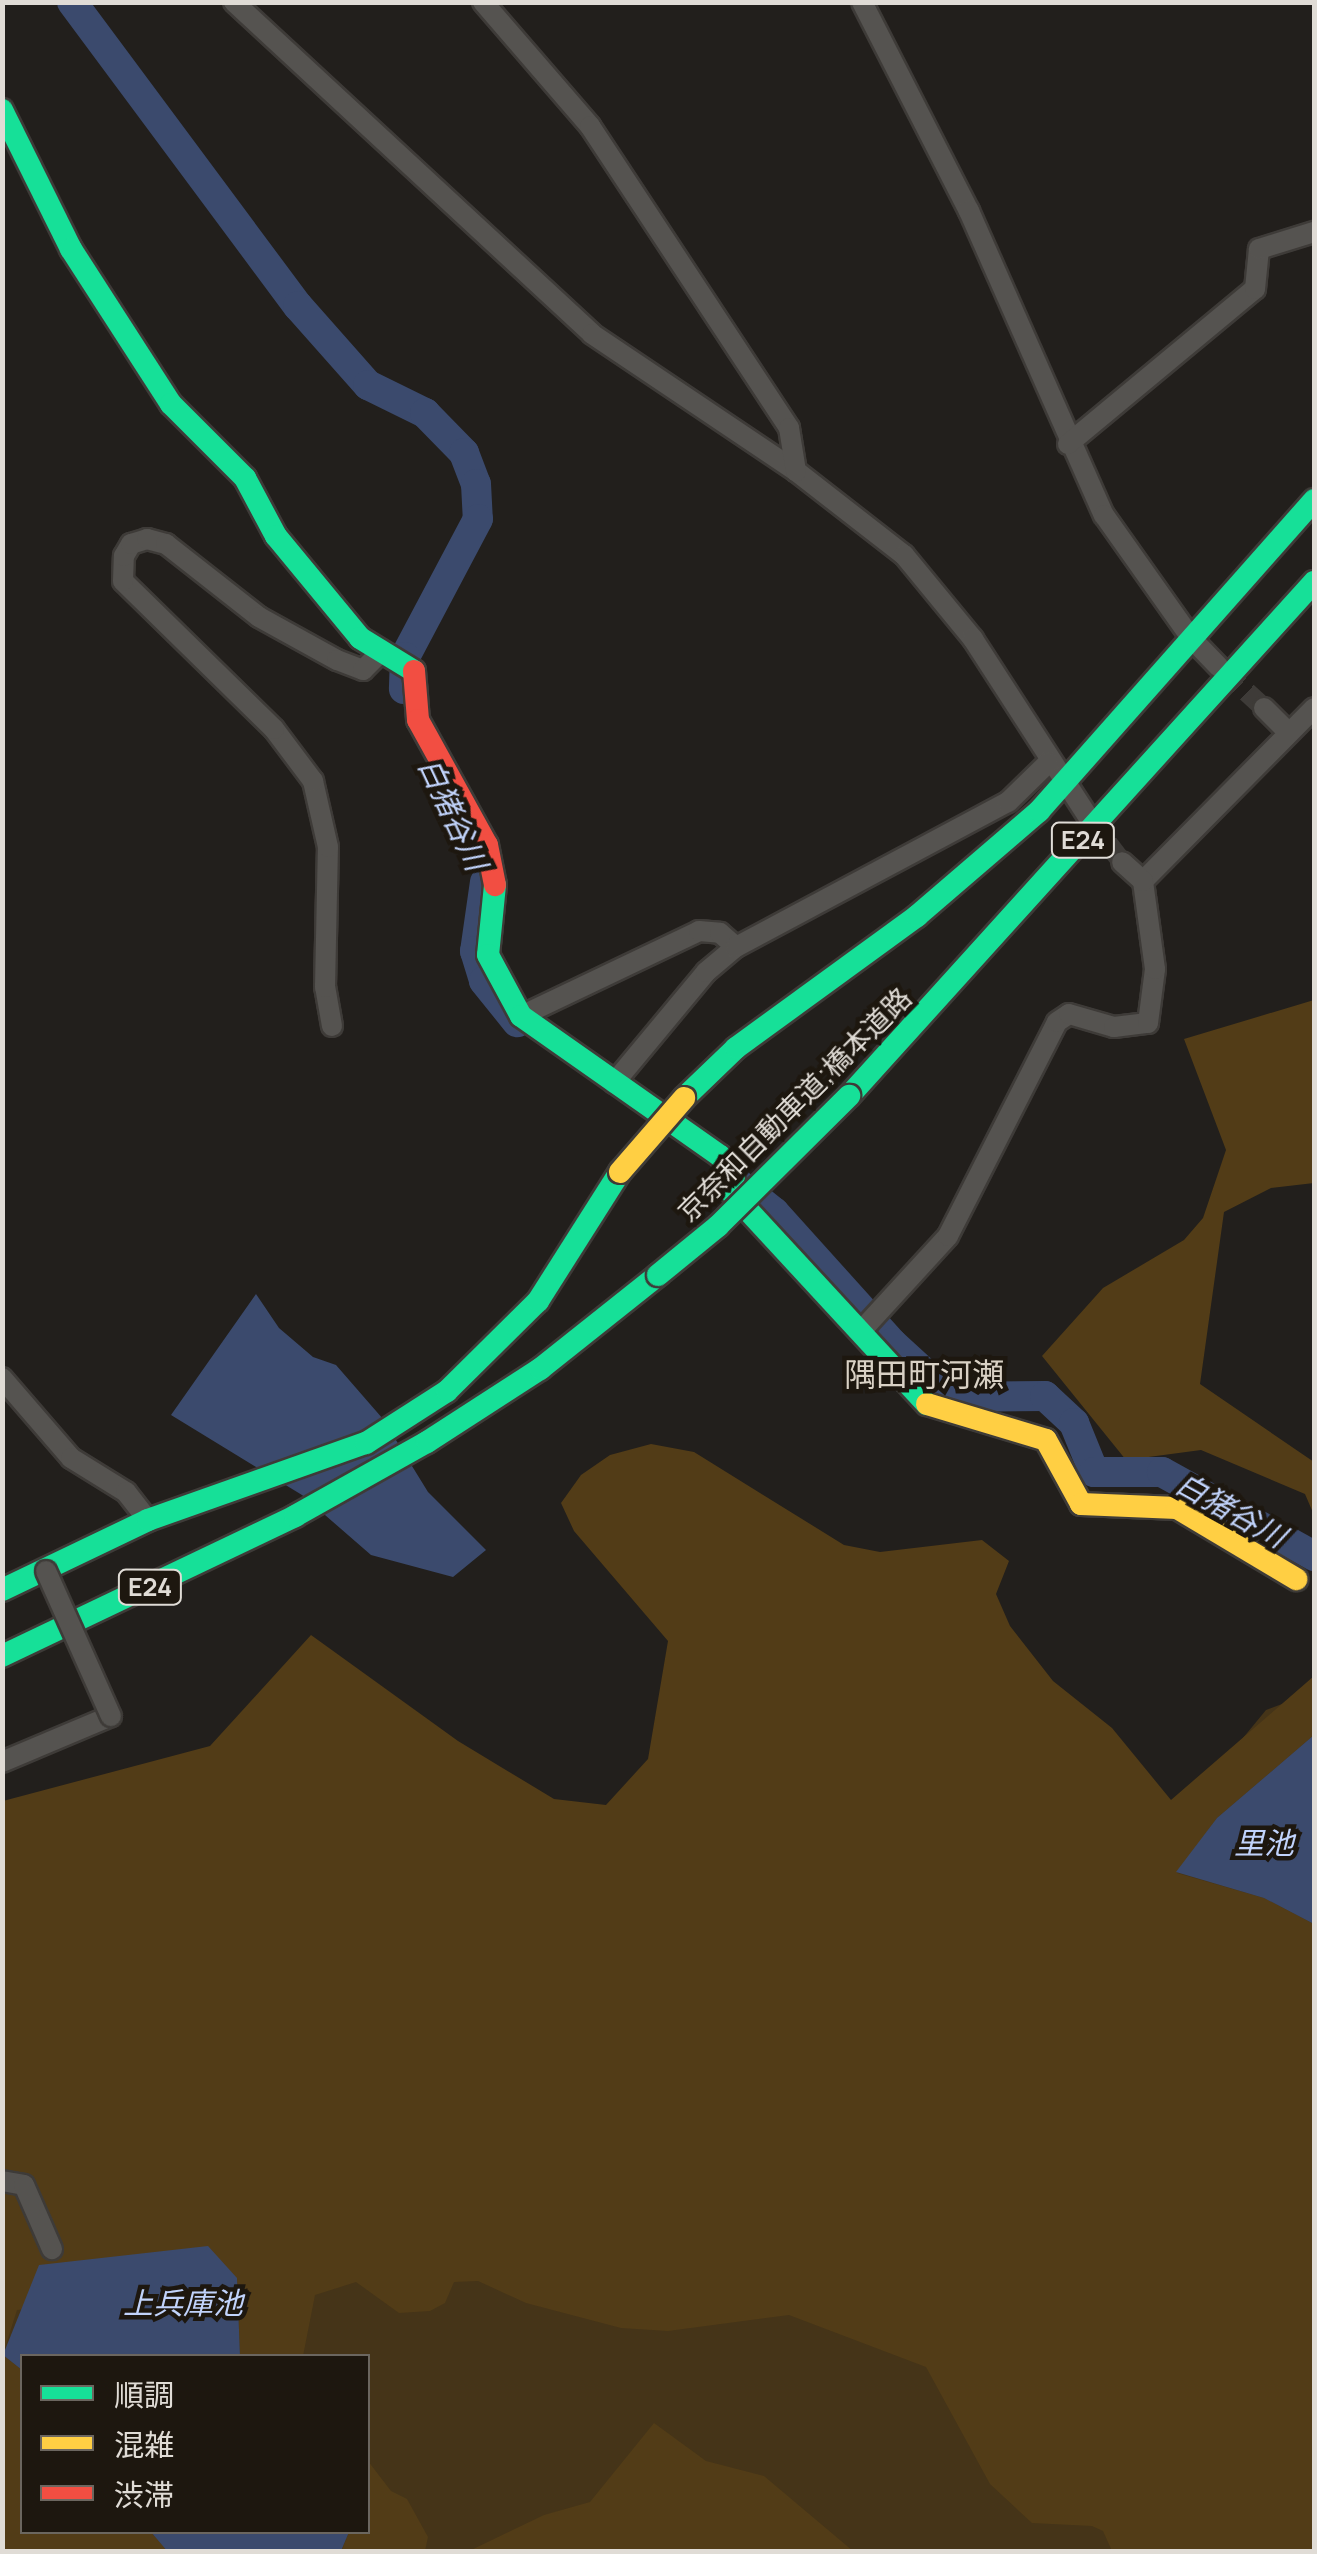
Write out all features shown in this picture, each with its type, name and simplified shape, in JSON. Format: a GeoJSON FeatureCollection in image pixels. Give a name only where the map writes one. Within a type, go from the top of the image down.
{"type":"FeatureCollection","features":[{"type":"Feature","properties":{"kind":"main road"},"geometry":{"type":"LineString","coordinates":[[2,110],[70,249],[171,404],[245,478],[276,536],[395,661],[415,671],[418,720],[487,844],[495,887],[488,954],[522,1016],[720,1156],[750,1214],[931,1408],[1046,1440],[1081,1504],[1177,1508],[1296,1579]]}},
{"type":"Feature","properties":{"kind":"main road"},"geometry":{"type":"LineString","coordinates":[[2,1590],[148,1520],[328,1459],[423,1407],[470,1373],[538,1301],[620,1172],[684,1098],[736,1048],[916,916],[1065,784],[1314,500]]}},
{"type":"Feature","properties":{"kind":"main road","name":"京奈和自動車道;橋本道路"},"geometry":{"type":"LineString","coordinates":[[2,1656],[296,1516],[428,1442],[540,1369],[718,1226],[850,1096],[1314,582]]}},
{"type":"Feature","properties":{"kind":"street"},"geometry":{"type":"LineString","coordinates":[[234,2],[592,334],[796,471],[914,567],[973,639],[1048,763],[1088,816]]}},
{"type":"Feature","properties":{"kind":"street"},"geometry":{"type":"LineString","coordinates":[[483,2],[590,126],[622,173],[789,428],[796,471]]}},
{"type":"Feature","properties":{"kind":"street"},"geometry":{"type":"LineString","coordinates":[[862,2],[969,211],[1068,444],[1104,516],[1190,638],[1219,667]]}},
{"type":"Feature","properties":{"kind":"street"},"geometry":{"type":"LineString","coordinates":[[1068,444],[1255,289],[1259,248],[1314,232]]}},
{"type":"Feature","properties":{"kind":"street"},"geometry":{"type":"LineString","coordinates":[[332,1026],[325,988],[328,846],[313,781],[274,729],[123,580],[124,556],[131,544],[147,539],[166,544],[259,617],[338,660],[362,670],[395,661]]}},
{"type":"Feature","properties":{"kind":"street"},"geometry":{"type":"LineString","coordinates":[[1264,708],[1286,730]]}},
{"type":"Feature","properties":{"kind":"street"},"geometry":{"type":"LineString","coordinates":[[1143,881],[1286,730],[1314,708]]}},
{"type":"Feature","properties":{"kind":"street"},"geometry":{"type":"LineString","coordinates":[[614,1083],[706,972],[736,948],[1008,802],[1048,763]]}},
{"type":"Feature","properties":{"kind":"street"},"geometry":{"type":"LineString","coordinates":[[862,1330],[948,1236],[1057,1022],[1069,1014],[1114,1027],[1148,1023],[1155,969],[1143,881],[1122,862]]}},
{"type":"Feature","properties":{"kind":"street"},"geometry":{"type":"LineString","coordinates":[[522,1016],[699,931],[720,933],[736,948]]}},
{"type":"Feature","properties":{"kind":"street"},"geometry":{"type":"LineString","coordinates":[[2,1378],[71,1458],[126,1492],[148,1520]]}},
{"type":"Feature","properties":{"kind":"street"},"geometry":{"type":"LineString","coordinates":[[2,1762],[112,1716],[46,1571]]}},
{"type":"Feature","properties":{"kind":"street"},"geometry":{"type":"LineString","coordinates":[[2,2181],[24,2185],[52,2250]]}},
{"type":"Feature","properties":{"kind":"shaded area"},"geometry":{"type":"Polygon","coordinates":[[[1314,1000],[1314,1183],[1271,1188],[1224,1212],[1200,1384],[1314,1462],[1314,1515],[1305,1494],[1201,1450],[1126,1460],[1042,1356],[1103,1288],[1184,1240],[1203,1218],[1226,1150],[1184,1039],[1314,1000]]]}},
{"type":"Feature","properties":{"kind":"shaded area"},"geometry":{"type":"Polygon","coordinates":[[[651,1444],[694,1452],[844,1545],[880,1552],[982,1540],[1009,1561],[996,1594],[1010,1626],[1053,1681],[1112,1728],[1171,1800],[1314,1676],[1314,1735],[1217,1818],[1177,1873],[1264,1898],[1314,1924],[1314,2551],[1112,2551],[1103,2531],[1092,2526],[1032,2523],[990,2484],[926,2367],[789,2315],[668,2331],[621,2328],[526,2303],[478,2281],[454,2282],[445,2303],[430,2311],[399,2313],[356,2282],[315,2295],[303,2354],[240,2354],[237,2278],[17,2310],[3,2354],[3,1801],[210,1746],[311,1635],[458,1741],[554,1799],[606,1805],[648,1759],[668,1641],[574,1531],[561,1503],[581,1475],[610,1455],[651,1444]]]}},
{"type":"Feature","properties":{"kind":"shaded area"},"geometry":{"type":"Polygon","coordinates":[[[1314,1692],[1314,2551],[3,2551],[2,2154],[960,2082],[1266,1710],[1314,1692]]]}},
{"type":"Feature","properties":{"kind":"shaded area"},"geometry":{"type":"Polygon","coordinates":[[[3,2355],[20,2368],[20,2534],[153,2534],[168,2551],[3,2551],[3,2355]]]}},
{"type":"Feature","properties":{"kind":"shaded area"},"geometry":{"type":"Polygon","coordinates":[[[654,2423],[706,2461],[764,2476],[853,2551],[469,2551],[544,2515],[590,2502],[654,2423]]]}},
{"type":"Feature","properties":{"kind":"shaded area"},"geometry":{"type":"Polygon","coordinates":[[[370,2464],[391,2491],[407,2499],[428,2537],[425,2551],[341,2552],[348,2534],[370,2534],[370,2464]]]}},
{"type":"Feature","properties":{"kind":"water"},"geometry":{"type":"Polygon","coordinates":[[[256,1294],[279,1328],[313,1357],[336,1365],[383,1419],[428,1492],[486,1550],[453,1577],[371,1555],[302,1495],[171,1415],[256,1294]]]}},
{"type":"Feature","properties":{"kind":"water","name":"里池"},"geometry":{"type":"Polygon","coordinates":[[[1314,1735],[1314,1924],[1264,1898],[1176,1872],[1217,1818],[1314,1735]]]}},
{"type":"Feature","properties":{"kind":"water","name":"上兵庫池"},"geometry":{"type":"Polygon","coordinates":[[[208,2246],[237,2278],[240,2354],[20,2354],[20,2368],[3,2355],[39,2265],[208,2246]]]}},
{"type":"Feature","properties":{"kind":"water"},"geometry":{"type":"Polygon","coordinates":[[[153,2534],[348,2534],[341,2551],[168,2552],[153,2534]]]}},
{"type":"Feature","properties":{"kind":"waterway","name":"白猪谷川"},"geometry":{"type":"LineString","coordinates":[[72,2],[298,306],[368,385],[425,413],[464,453],[476,484],[478,519],[405,657],[404,689]]}},
{"type":"Feature","properties":{"kind":"waterway","name":"白猪谷川"},"geometry":{"type":"LineString","coordinates":[[485,882],[475,951],[484,981],[517,1022]]}},
{"type":"Feature","properties":{"kind":"waterway","name":"白猪谷川"},"geometry":{"type":"LineString","coordinates":[[735,1181],[774,1212],[892,1343],[951,1397],[1045,1396],[1074,1423],[1094,1472],[1162,1472],[1314,1556]]}},
{"type":"Feature","properties":{"kind":"tunnel"},"geometry":{"type":"LineString","coordinates":[[1225,672],[1264,708]]}},
{"type":"Feature","properties":{"kind":"tunnel"},"geometry":{"type":"LineString","coordinates":[[1090,820],[1122,862]]}},
{"type":"Feature","properties":{"kind":"traffic: fast"},"geometry":{"type":"LineString","coordinates":[[2,110],[71,249],[171,404],[245,478],[276,536],[360,638],[414,671]]}},
{"type":"Feature","properties":{"kind":"traffic: fast"},"geometry":{"type":"LineString","coordinates":[[684,1098],[736,1048],[917,916],[1039,811],[1314,500]]}},
{"type":"Feature","properties":{"kind":"traffic: fast"},"geometry":{"type":"LineString","coordinates":[[849,1096],[1314,582]]}},
{"type":"Feature","properties":{"kind":"traffic: fast"},"geometry":{"type":"LineString","coordinates":[[495,885],[488,955],[521,1016],[720,1156],[734,1174],[732,1193],[927,1404]]}},
{"type":"Feature","properties":{"kind":"traffic: fast"},"geometry":{"type":"LineString","coordinates":[[658,1275],[718,1226],[849,1096]]}},
{"type":"Feature","properties":{"kind":"traffic: fast"},"geometry":{"type":"LineString","coordinates":[[2,1590],[148,1520],[366,1443],[447,1391],[538,1301],[620,1172]]}},
{"type":"Feature","properties":{"kind":"traffic: fast"},"geometry":{"type":"LineString","coordinates":[[2,1656],[295,1516],[427,1442],[540,1369],[658,1275]]}},
{"type":"Feature","properties":{"kind":"traffic: slow"},"geometry":{"type":"LineString","coordinates":[[620,1172],[684,1098]]}},
{"type":"Feature","properties":{"kind":"traffic: slow"},"geometry":{"type":"LineString","coordinates":[[927,1404],[1046,1440],[1081,1504],[1177,1508],[1296,1579]]}},
{"type":"Feature","properties":{"kind":"traffic: jam"},"geometry":{"type":"LineString","coordinates":[[414,671],[418,720],[487,845],[495,885]]}},
{"type":"Feature","properties":{"kind":"district","name":"隅田町河瀬"},"geometry":{"type":"Point","coordinates":[924,1374]}}]}
